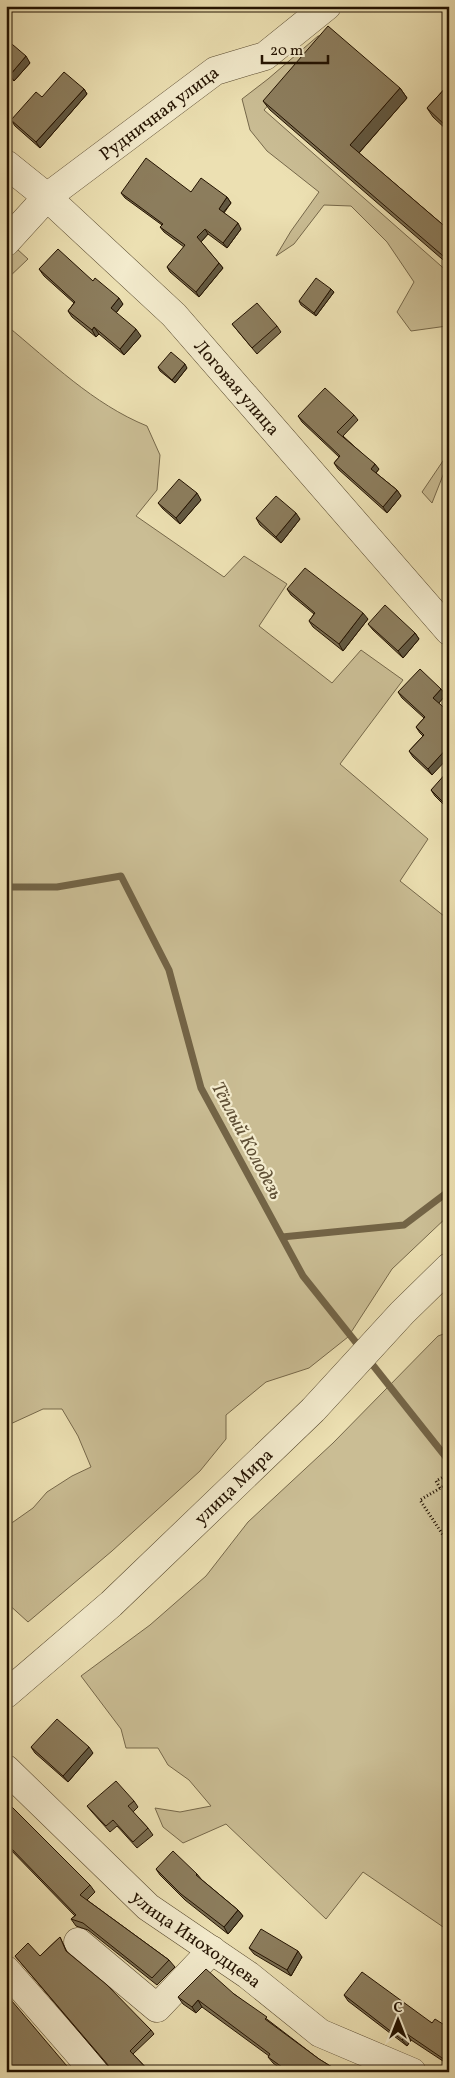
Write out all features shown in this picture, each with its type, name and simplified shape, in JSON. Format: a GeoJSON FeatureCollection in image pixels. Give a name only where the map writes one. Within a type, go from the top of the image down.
{"type":"FeatureCollection","features":[{"type":"Feature","properties":{"kind":"street","name":"Рудничная улица"},"geometry":{"type":"LineString","coordinates":[[6,242],[47,197],[215,71],[265,56],[327,6]]}},
{"type":"Feature","properties":{"kind":"street","name":"Логовая улица"},"geometry":{"type":"LineString","coordinates":[[6,164],[47,197],[174,315],[449,631]]}},
{"type":"Feature","properties":{"kind":"street","name":"улица Мира"},"geometry":{"type":"LineString","coordinates":[[6,1694],[111,1604],[313,1410],[402,1313],[449,1267]]}},
{"type":"Feature","properties":{"kind":"street","name":"улица Иноходцева"},"geometry":{"type":"LineString","coordinates":[[6,1769],[148,1907],[248,1975],[320,2033],[412,2072]]}},
{"type":"Feature","properties":{"kind":"street"},"geometry":{"type":"LineString","coordinates":[[78,1942],[157,2008],[212,1950]]}},
{"type":"Feature","properties":{"kind":"street"},"geometry":{"type":"LineString","coordinates":[[6,1970],[95,2072]]}},
{"type":"Feature","properties":{"kind":"path"},"geometry":{"type":"LineString","coordinates":[[440,1488],[436,1481],[449,1474]]}},
{"type":"Feature","properties":{"kind":"path"},"geometry":{"type":"LineString","coordinates":[[449,1483],[420,1500],[447,1541],[449,1540]]}},
{"type":"Feature","properties":{"kind":"shaded area"},"geometry":{"type":"Polygon","coordinates":[[[318,36],[324,36],[315,52],[264,110],[449,273],[449,362],[444,354],[447,326],[411,331],[397,312],[414,282],[387,242],[351,206],[324,205],[294,244],[276,256],[319,192],[267,151],[250,130],[242,99],[318,36]]]}},
{"type":"Feature","properties":{"kind":"shaded area"},"geometry":{"type":"Polygon","coordinates":[[[17,249],[28,259],[6,280],[6,260],[17,249]]]}},
{"type":"Feature","properties":{"kind":"shaded area"},"geometry":{"type":"Polygon","coordinates":[[[6,325],[91,394],[127,417],[147,426],[160,455],[157,490],[136,516],[224,577],[244,556],[287,584],[259,626],[332,683],[361,650],[403,680],[340,764],[428,839],[400,881],[449,920],[449,1215],[392,1269],[348,1337],[309,1368],[266,1382],[226,1415],[226,1439],[200,1471],[112,1551],[28,1622],[6,1602],[6,1527],[33,1508],[47,1492],[72,1476],[91,1467],[78,1436],[62,1409],[43,1409],[6,1426],[6,325]]]}},
{"type":"Feature","properties":{"kind":"shaded area"},"geometry":{"type":"Polygon","coordinates":[[[449,452],[449,460],[432,503],[422,492],[449,452]]]}},
{"type":"Feature","properties":{"kind":"shaded area"},"geometry":{"type":"Polygon","coordinates":[[[449,1332],[449,1931],[363,1872],[326,1919],[226,1824],[183,1843],[163,1827],[155,1808],[180,1812],[211,1806],[189,1780],[168,1765],[158,1748],[126,1748],[121,1729],[81,1676],[150,1625],[206,1576],[248,1522],[333,1443],[438,1336],[449,1332]]]}},
{"type":"Feature","properties":{"kind":"building"},"geometry":{"type":"Polygon","coordinates":[[[328,26],[400,88],[350,145],[449,230],[449,261],[263,101],[328,26]]]}},
{"type":"Feature","properties":{"kind":"building"},"geometry":{"type":"Polygon","coordinates":[[[6,39],[26,56],[10,75],[6,72],[6,39]]]}},
{"type":"Feature","properties":{"kind":"building"},"geometry":{"type":"Polygon","coordinates":[[[64,72],[84,89],[36,142],[11,120],[36,92],[42,97],[64,72]]]}},
{"type":"Feature","properties":{"kind":"building"},"geometry":{"type":"Polygon","coordinates":[[[449,84],[449,125],[447,127],[427,108],[449,84]]]}},
{"type":"Feature","properties":{"kind":"building"},"geometry":{"type":"Polygon","coordinates":[[[146,158],[191,192],[201,178],[227,197],[219,209],[238,223],[223,243],[205,229],[197,237],[219,263],[196,292],[167,267],[185,245],[160,227],[163,224],[121,193],[146,158]]]}},
{"type":"Feature","properties":{"kind":"building"},"geometry":{"type":"Polygon","coordinates":[[[58,249],[93,281],[95,278],[119,298],[111,308],[136,329],[120,349],[94,327],[92,330],[68,311],[75,302],[39,269],[58,249]]]}},
{"type":"Feature","properties":{"kind":"building"},"geometry":{"type":"Polygon","coordinates":[[[316,278],[331,289],[314,313],[299,301],[316,278]]]}},
{"type":"Feature","properties":{"kind":"building"},"geometry":{"type":"Polygon","coordinates":[[[257,303],[277,326],[252,348],[232,324],[257,303]]]}},
{"type":"Feature","properties":{"kind":"building"},"geometry":{"type":"Polygon","coordinates":[[[171,352],[185,364],[172,380],[158,367],[171,352]]]}},
{"type":"Feature","properties":{"kind":"building"},"geometry":{"type":"Polygon","coordinates":[[[325,388],[354,415],[337,432],[375,464],[371,469],[397,490],[383,507],[334,463],[340,456],[298,416],[325,388]]]}},
{"type":"Feature","properties":{"kind":"building"},"geometry":{"type":"Polygon","coordinates":[[[179,479],[197,493],[176,518],[158,503],[179,479]]]}},
{"type":"Feature","properties":{"kind":"building"},"geometry":{"type":"Polygon","coordinates":[[[276,496],[296,513],[276,537],[256,518],[276,496]]]}},
{"type":"Feature","properties":{"kind":"building"},"geometry":{"type":"Polygon","coordinates":[[[305,568],[363,613],[339,644],[309,621],[315,613],[287,589],[305,568]]]}},
{"type":"Feature","properties":{"kind":"building"},"geometry":{"type":"Polygon","coordinates":[[[385,605],[415,633],[398,651],[368,624],[385,605]]]}},
{"type":"Feature","properties":{"kind":"building"},"geometry":{"type":"Polygon","coordinates":[[[420,669],[441,689],[433,698],[449,712],[449,746],[428,769],[409,751],[424,735],[416,727],[425,717],[398,692],[420,669]]]}},
{"type":"Feature","properties":{"kind":"building"},"geometry":{"type":"Polygon","coordinates":[[[447,772],[449,774],[449,808],[431,790],[447,772]]]}},
{"type":"Feature","properties":{"kind":"building"},"geometry":{"type":"Polygon","coordinates":[[[57,1719],[89,1747],[63,1776],[31,1747],[57,1719]]]}},
{"type":"Feature","properties":{"kind":"building"},"geometry":{"type":"Polygon","coordinates":[[[116,1781],[134,1801],[128,1806],[148,1828],[133,1842],[113,1820],[106,1826],[87,1806],[116,1781]]]}},
{"type":"Feature","properties":{"kind":"building"},"geometry":{"type":"Polygon","coordinates":[[[6,1801],[90,1885],[80,1895],[169,1960],[152,1978],[83,1923],[71,1919],[76,1915],[6,1843],[6,1801]]]}},
{"type":"Feature","properties":{"kind":"building"},"geometry":{"type":"Polygon","coordinates":[[[173,1851],[196,1875],[238,1910],[224,1927],[181,1894],[156,1869],[173,1851]]]}},
{"type":"Feature","properties":{"kind":"building"},"geometry":{"type":"Polygon","coordinates":[[[261,1929],[298,1951],[287,1970],[249,1948],[261,1929]]]}},
{"type":"Feature","properties":{"kind":"building"},"geometry":{"type":"Polygon","coordinates":[[[60,1937],[66,1951],[107,1985],[151,2030],[130,2051],[150,2072],[114,2072],[15,1956],[28,1943],[40,1956],[60,1937]]]}},
{"type":"Feature","properties":{"kind":"building"},"geometry":{"type":"Polygon","coordinates":[[[206,1969],[234,1994],[267,2017],[265,2019],[319,2059],[340,2072],[289,2072],[268,2057],[270,2054],[198,2000],[192,2007],[178,1997],[206,1969]]]}},
{"type":"Feature","properties":{"kind":"building"},"geometry":{"type":"Polygon","coordinates":[[[362,1972],[432,2023],[435,2019],[449,2028],[448,2062],[407,2034],[402,2040],[344,1995],[362,1972]]]}},
{"type":"Feature","properties":{"kind":"building"},"geometry":{"type":"Polygon","coordinates":[[[6,1994],[72,2072],[8,2072],[6,2070],[6,1994]]]}},
{"type":"Feature","properties":{"kind":"waterway","name":"Тёплый Колодезь"},"geometry":{"type":"LineString","coordinates":[[6,887],[57,887],[121,876],[169,970],[201,1088],[303,1276],[362,1350]]}},
{"type":"Feature","properties":{"kind":"waterway"},"geometry":{"type":"LineString","coordinates":[[282,1237],[404,1225],[449,1191]]}},
{"type":"Feature","properties":{"kind":"waterway","name":"Тёплый Колодезь"},"geometry":{"type":"LineString","coordinates":[[368,1359],[449,1461]]}}]}
